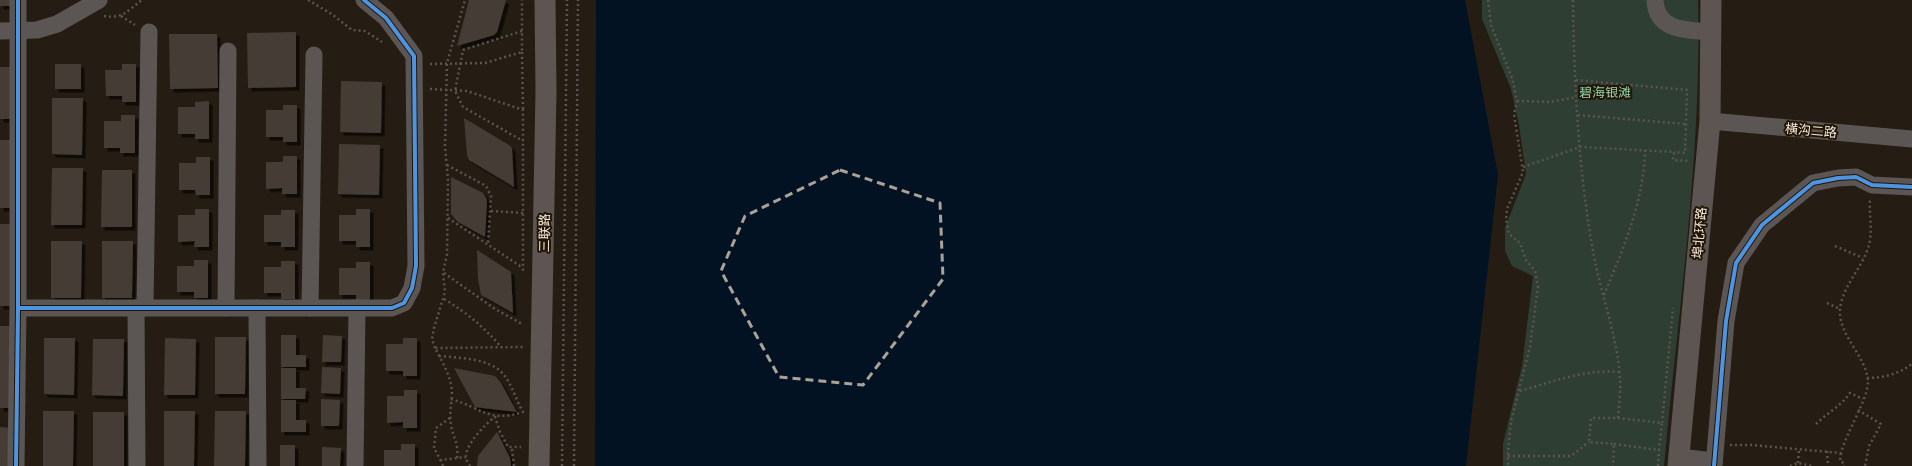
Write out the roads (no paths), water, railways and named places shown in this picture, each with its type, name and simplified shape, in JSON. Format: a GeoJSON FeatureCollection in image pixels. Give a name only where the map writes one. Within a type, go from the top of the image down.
{"type":"FeatureCollection","features":[{"type":"Feature","properties":{"kind":"main road","name":"三联路"},"geometry":{"type":"LineString","coordinates":[[539,466],[546,91],[545,0]]}},
{"type":"Feature","properties":{"kind":"main road","name":"埠北环路"},"geometry":{"type":"LineString","coordinates":[[1679,461],[1694,164],[1710,121],[1711,0]]}},
{"type":"Feature","properties":{"kind":"street"},"geometry":{"type":"LineString","coordinates":[[16,466],[18,308],[18,0]]}},
{"type":"Feature","properties":{"kind":"street"},"geometry":{"type":"LineString","coordinates":[[0,31],[37,30],[57,24],[99,0]]}},
{"type":"Feature","properties":{"kind":"street"},"geometry":{"type":"LineString","coordinates":[[18,308],[392,308],[404,303],[412,288],[416,266],[414,56],[386,18],[364,0]]}},
{"type":"Feature","properties":{"kind":"street"},"geometry":{"type":"LineString","coordinates":[[1655,0],[1655,12],[1664,23],[1682,30],[1711,32]]}},
{"type":"Feature","properties":{"kind":"street"},"geometry":{"type":"LineString","coordinates":[[137,466],[140,308],[149,32]]}},
{"type":"Feature","properties":{"kind":"street"},"geometry":{"type":"LineString","coordinates":[[226,308],[228,51]]}},
{"type":"Feature","properties":{"kind":"street"},"geometry":{"type":"LineString","coordinates":[[310,308],[314,55]]}},
{"type":"Feature","properties":{"kind":"street","name":"横沟二路"},"geometry":{"type":"LineString","coordinates":[[1710,121],[1912,139]]}},
{"type":"Feature","properties":{"kind":"street"},"geometry":{"type":"LineString","coordinates":[[1679,461],[1715,457],[1726,321],[1736,263],[1762,225],[1813,183],[1838,178],[1856,178],[1872,185],[1912,187]]}},
{"type":"Feature","properties":{"kind":"street"},"geometry":{"type":"LineString","coordinates":[[257,308],[258,466]]}},
{"type":"Feature","properties":{"kind":"street"},"geometry":{"type":"LineString","coordinates":[[355,466],[357,308]]}},
{"type":"Feature","properties":{"kind":"water"},"geometry":{"type":"Polygon","coordinates":[[[596,0],[1465,0],[1498,175],[1466,466],[595,466],[596,0]]]}},
{"type":"Feature","properties":{"kind":"park label","name":"碧海银滩"},"geometry":{"type":"Point","coordinates":[1605,92]}}]}
